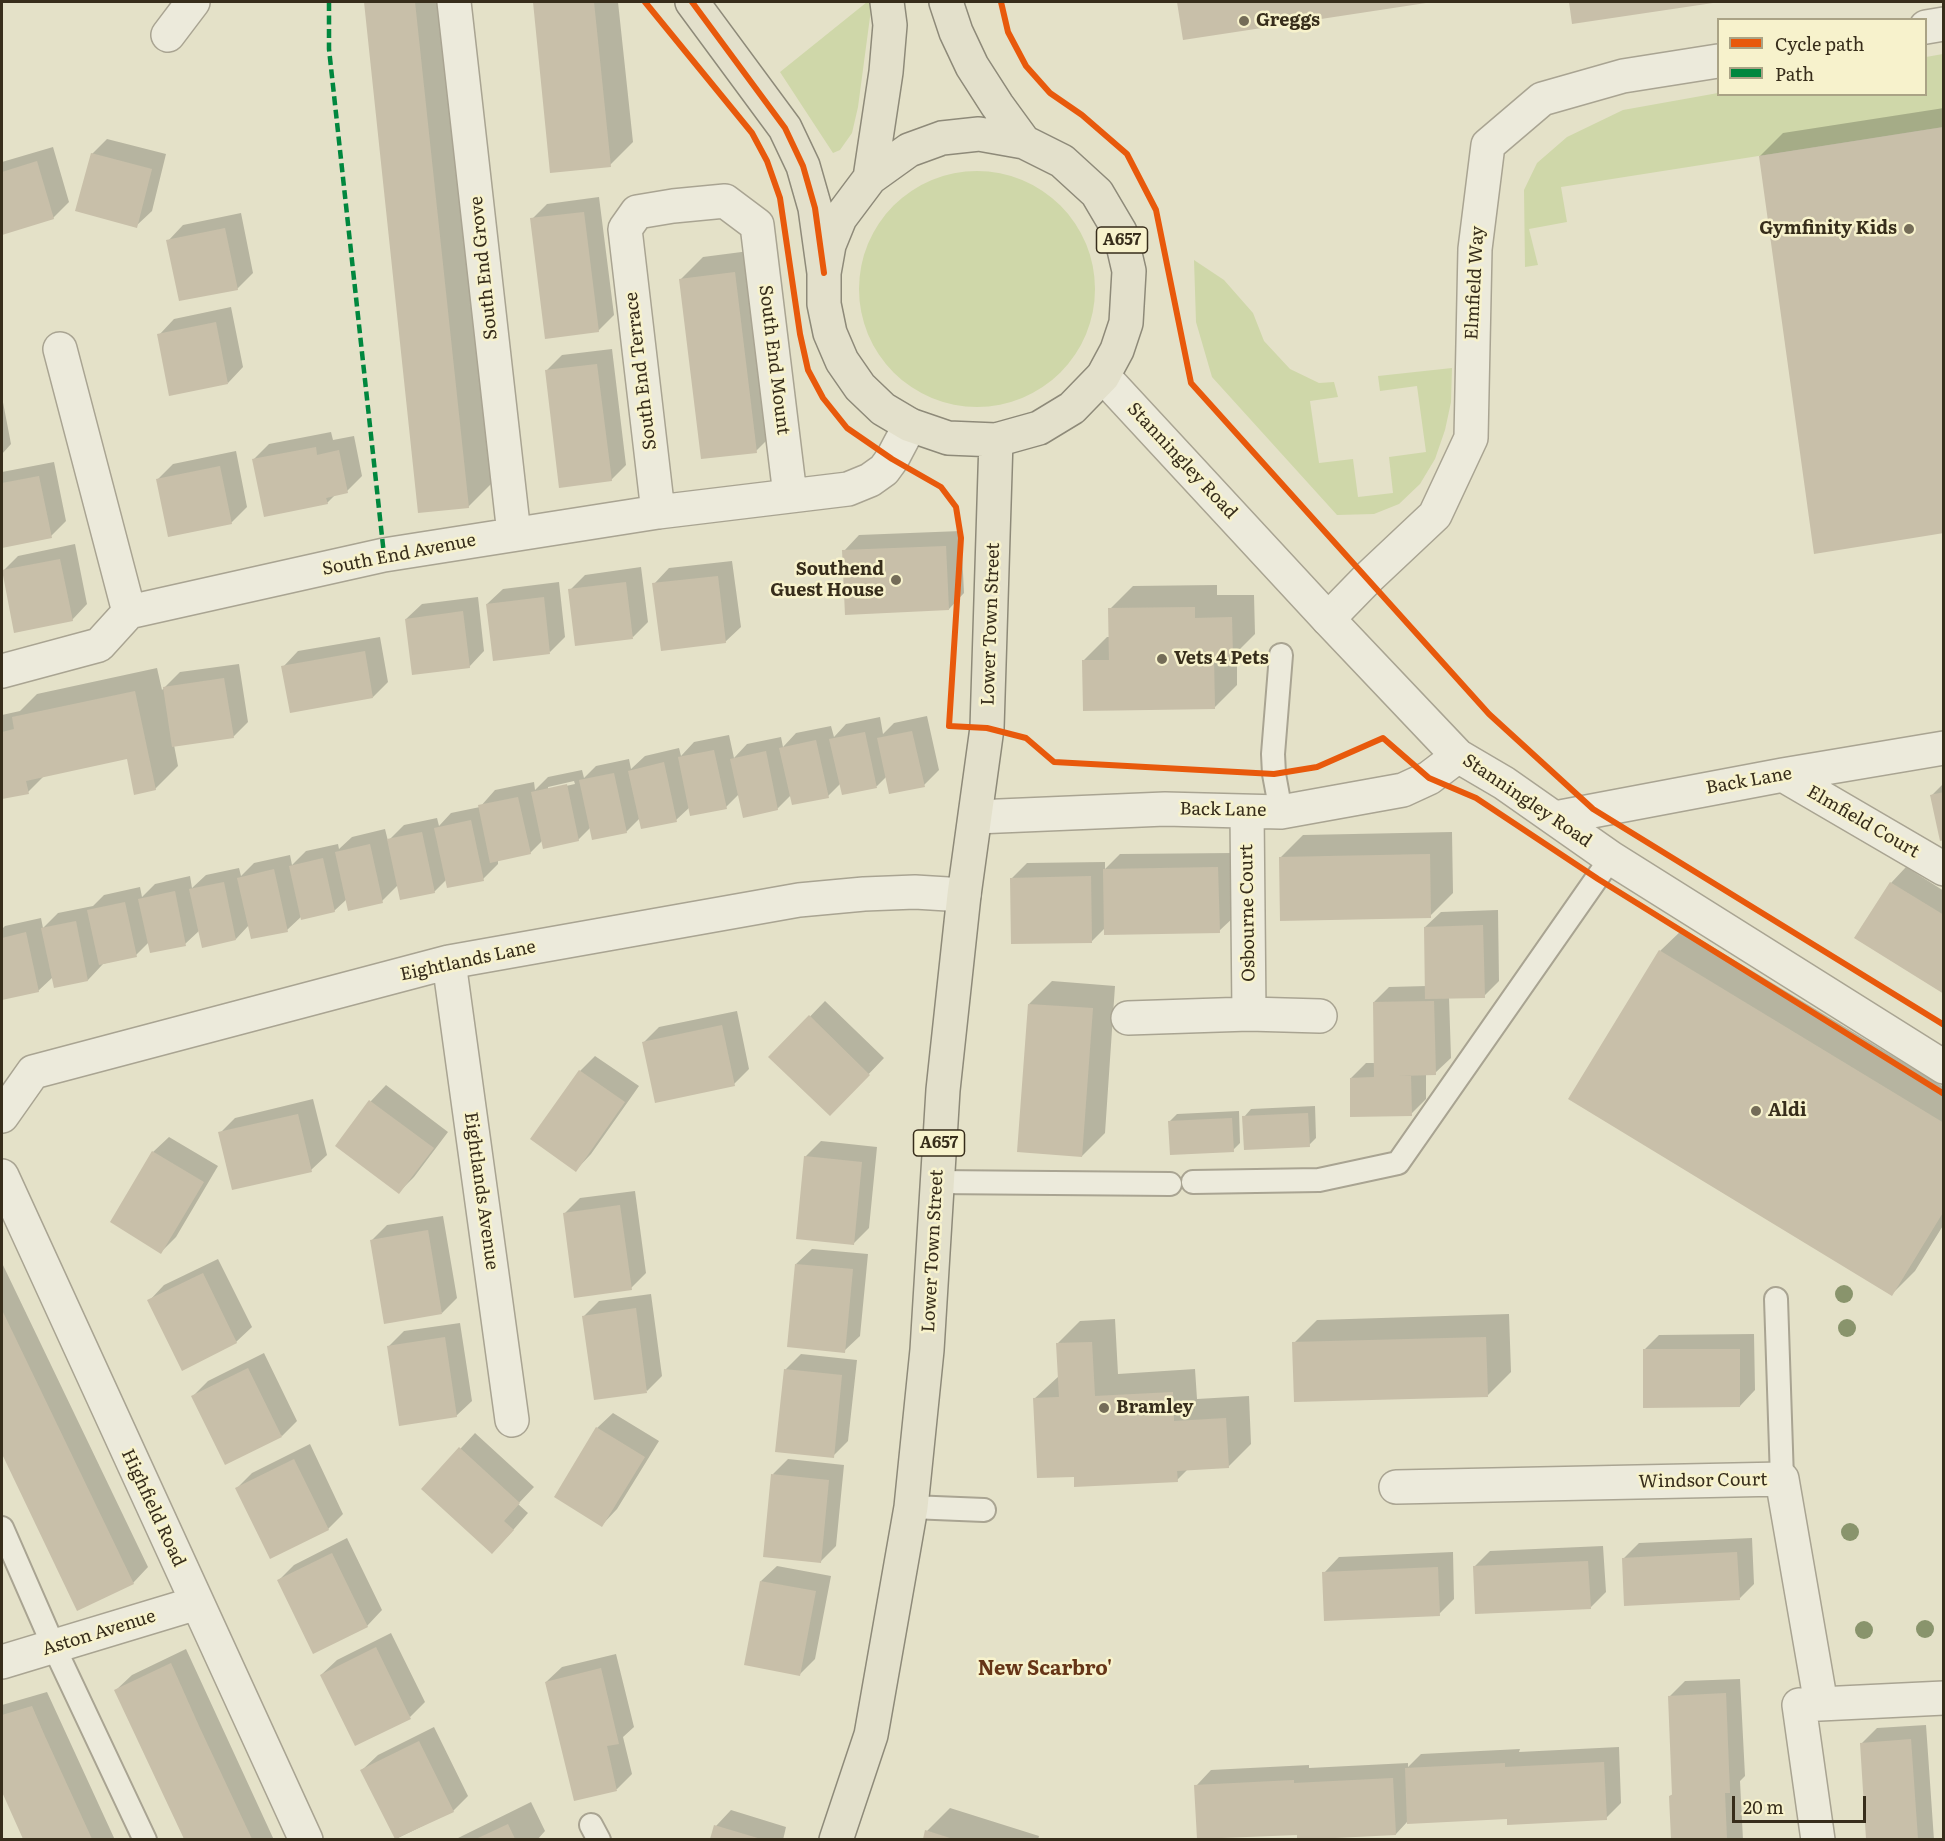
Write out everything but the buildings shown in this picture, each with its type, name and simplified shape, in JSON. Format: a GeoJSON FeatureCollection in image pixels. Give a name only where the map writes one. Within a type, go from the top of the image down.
{"type":"FeatureCollection","features":[{"type":"Feature","properties":{"kind":"main road"},"geometry":{"type":"LineString","coordinates":[[692,2],[785,128],[803,166],[815,208],[824,273]]}},
{"type":"Feature","properties":{"kind":"main road","name":"A657"},"geometry":{"type":"LineString","coordinates":[[870,178],[886,72],[890,25],[887,2]]}},
{"type":"Feature","properties":{"kind":"main road"},"geometry":{"type":"LineString","coordinates":[[946,2],[956,33],[972,66],[1024,142]]}},
{"type":"Feature","properties":{"kind":"main road","name":"A657"},"geometry":{"type":"LineString","coordinates":[[979,134],[1024,142],[1062,161],[1097,193],[1120,232],[1129,272],[1126,323],[1117,351],[1103,376],[1072,408],[1039,428],[996,440],[948,438],[910,425],[883,409],[860,387],[842,361],[830,333],[824,304],[824,273],[829,244],[840,218],[870,178],[909,150],[942,138],[979,134]]}},
{"type":"Feature","properties":{"kind":"main road","name":"Lower Town Street"},"geometry":{"type":"LineString","coordinates":[[836,1839],[871,1735],[911,1507],[927,1350],[943,1090],[964,895],[989,704],[996,440]]}},
{"type":"Feature","properties":{"kind":"street"},"geometry":{"type":"LineString","coordinates":[[168,35],[193,2]]}},
{"type":"Feature","properties":{"kind":"street","name":"South End Grove"},"geometry":{"type":"LineString","coordinates":[[454,2],[514,534]]}},
{"type":"Feature","properties":{"kind":"street"},"geometry":{"type":"LineString","coordinates":[[1927,27],[1944,24]]}},
{"type":"Feature","properties":{"kind":"street","name":"Elmfield Way"},"geometry":{"type":"LineString","coordinates":[[1328,619],[1435,515],[1471,438],[1474,249],[1488,145],[1542,99],[1623,76],[1717,61]]}},
{"type":"Feature","properties":{"kind":"street","name":"South End Mount"},"geometry":{"type":"LineString","coordinates":[[625,229],[637,212],[725,201],[757,225],[790,495]]}},
{"type":"Feature","properties":{"kind":"street","name":"South End Terrace"},"geometry":{"type":"LineString","coordinates":[[625,229],[658,512]]}},
{"type":"Feature","properties":{"kind":"street"},"geometry":{"type":"LineString","coordinates":[[2,671],[99,645],[129,612],[60,349]]}},
{"type":"Feature","properties":{"kind":"street","name":"Stanningley Road"},"geometry":{"type":"LineString","coordinates":[[1103,376],[1458,756],[1504,783],[1611,858],[1944,1067]]}},
{"type":"Feature","properties":{"kind":"street","name":"South End Avenue"},"geometry":{"type":"LineString","coordinates":[[129,612],[384,555],[658,512],[848,489],[870,480],[884,470],[910,425]]}},
{"type":"Feature","properties":{"kind":"street","name":"Back Lane"},"geometry":{"type":"LineString","coordinates":[[1555,818],[1783,775],[1944,748]]}},
{"type":"Feature","properties":{"kind":"street","name":"Back Lane"},"geometry":{"type":"LineString","coordinates":[[976,817],[1165,809],[1281,812],[1403,790],[1429,778],[1458,756]]}},
{"type":"Feature","properties":{"kind":"street","name":"Elmfield Court"},"geometry":{"type":"LineString","coordinates":[[1783,775],[1944,869]]}},
{"type":"Feature","properties":{"kind":"street","name":"Osbourne Court"},"geometry":{"type":"LineString","coordinates":[[1247,812],[1250,1014]]}},
{"type":"Feature","properties":{"kind":"street","name":"Eightlands Lane"},"geometry":{"type":"LineString","coordinates":[[2,1116],[33,1072],[449,962],[799,900],[905,893],[964,895]]}},
{"type":"Feature","properties":{"kind":"street","name":"Eightlands Avenue"},"geometry":{"type":"LineString","coordinates":[[449,962],[512,1420]]}},
{"type":"Feature","properties":{"kind":"street"},"geometry":{"type":"LineString","coordinates":[[1128,1018],[1250,1014],[1320,1016]]}},
{"type":"Feature","properties":{"kind":"street","name":"Highfield Road"},"geometry":{"type":"LineString","coordinates":[[2,1176],[306,1839]]}},
{"type":"Feature","properties":{"kind":"street","name":"Windsor Court"},"geometry":{"type":"LineString","coordinates":[[1396,1487],[1782,1479],[1810,1705],[1818,1839]]}},
{"type":"Feature","properties":{"kind":"street","name":"Aston Avenue"},"geometry":{"type":"LineString","coordinates":[[2,1662],[197,1603]]}},
{"type":"Feature","properties":{"kind":"street"},"geometry":{"type":"LineString","coordinates":[[1810,1705],[1944,1698]]}},
{"type":"Feature","properties":{"kind":"lane"},"geometry":{"type":"LineString","coordinates":[[1281,655],[1273,754],[1281,812]]}},
{"type":"Feature","properties":{"kind":"lane"},"geometry":{"type":"LineString","coordinates":[[1193,1182],[1319,1180],[1398,1163],[1611,858]]}},
{"type":"Feature","properties":{"kind":"lane"},"geometry":{"type":"LineString","coordinates":[[936,1182],[1170,1184]]}},
{"type":"Feature","properties":{"kind":"lane"},"geometry":{"type":"LineString","coordinates":[[1776,1299],[1782,1479]]}},
{"type":"Feature","properties":{"kind":"lane"},"geometry":{"type":"LineString","coordinates":[[911,1507],[984,1510]]}},
{"type":"Feature","properties":{"kind":"lane"},"geometry":{"type":"LineString","coordinates":[[2,1528],[54,1647],[145,1839]]}},
{"type":"Feature","properties":{"kind":"green space"},"geometry":{"type":"Polygon","coordinates":[[[867,2],[872,2],[858,107],[852,133],[840,150],[833,153],[780,72],[867,2]]]}},
{"type":"Feature","properties":{"kind":"green space"},"geometry":{"type":"Polygon","coordinates":[[[1943,54],[1943,127],[1561,187],[1567,222],[1529,229],[1538,265],[1525,267],[1524,190],[1537,163],[1567,137],[1623,110],[1717,93],[1717,96],[1927,96],[1927,57],[1943,54]]]}},
{"type":"Feature","properties":{"kind":"green space"},"geometry":{"type":"Polygon","coordinates":[[[965,171],[989,171],[1011,176],[1033,185],[1061,205],[1075,223],[1086,244],[1093,266],[1095,289],[1093,312],[1086,334],[1075,355],[1061,373],[1033,393],[1011,402],[989,407],[965,407],[943,402],[921,393],[902,381],[885,364],[873,345],[864,323],[859,301],[859,277],[864,255],[873,233],[885,214],[902,197],[921,185],[943,176],[965,171]]]}},
{"type":"Feature","properties":{"kind":"green space"},"geometry":{"type":"Polygon","coordinates":[[[1194,260],[1224,280],[1253,313],[1264,341],[1290,369],[1319,383],[1334,382],[1338,397],[1310,401],[1319,463],[1353,459],[1358,497],[1393,493],[1389,457],[1426,452],[1417,386],[1380,391],[1378,376],[1452,368],[1451,402],[1435,459],[1420,484],[1399,504],[1374,514],[1337,515],[1212,377],[1196,322],[1194,260]]]}},
{"type":"Feature","properties":{"kind":"marked path"},"geometry":{"type":"LineString","coordinates":[[329,2],[329,49],[384,555]]}},
{"type":"Feature","properties":{"kind":"cycle path"},"geometry":{"type":"LineString","coordinates":[[645,2],[752,133],[767,161],[780,198],[800,334],[808,370],[823,398],[847,428],[892,459],[941,487],[956,507],[961,538],[949,726],[987,728],[1026,738],[1054,762],[1274,774],[1317,767],[1383,738],[1429,778],[1476,798],[1598,879],[1944,1094]]}},
{"type":"Feature","properties":{"kind":"cycle path"},"geometry":{"type":"LineString","coordinates":[[692,2],[785,128],[803,166],[815,208],[824,273]]}},
{"type":"Feature","properties":{"kind":"cycle path"},"geometry":{"type":"LineString","coordinates":[[1001,2],[1008,32],[1026,66],[1050,93],[1082,115],[1127,154],[1156,210],[1191,383],[1489,714],[1593,809],[1944,1025]]}},
{"type":"Feature","properties":{"kind":"place","name":"Greggs"},"geometry":{"type":"Point","coordinates":[1244,21]}},
{"type":"Feature","properties":{"kind":"place","name":"Gymfinity Kids"},"geometry":{"type":"Point","coordinates":[1909,229]}},
{"type":"Feature","properties":{"kind":"place","name":"Southend Guest House"},"geometry":{"type":"Point","coordinates":[896,580]}},
{"type":"Feature","properties":{"kind":"place","name":"Vets 4 Pets"},"geometry":{"type":"Point","coordinates":[1162,659]}},
{"type":"Feature","properties":{"kind":"place","name":"Aldi"},"geometry":{"type":"Point","coordinates":[1756,1111]}},
{"type":"Feature","properties":{"kind":"place","name":"Bramley"},"geometry":{"type":"Point","coordinates":[1104,1408]}},
{"type":"Feature","properties":{"kind":"district","name":"New Scarbro'"},"geometry":{"type":"Point","coordinates":[1045,1669]}}]}
